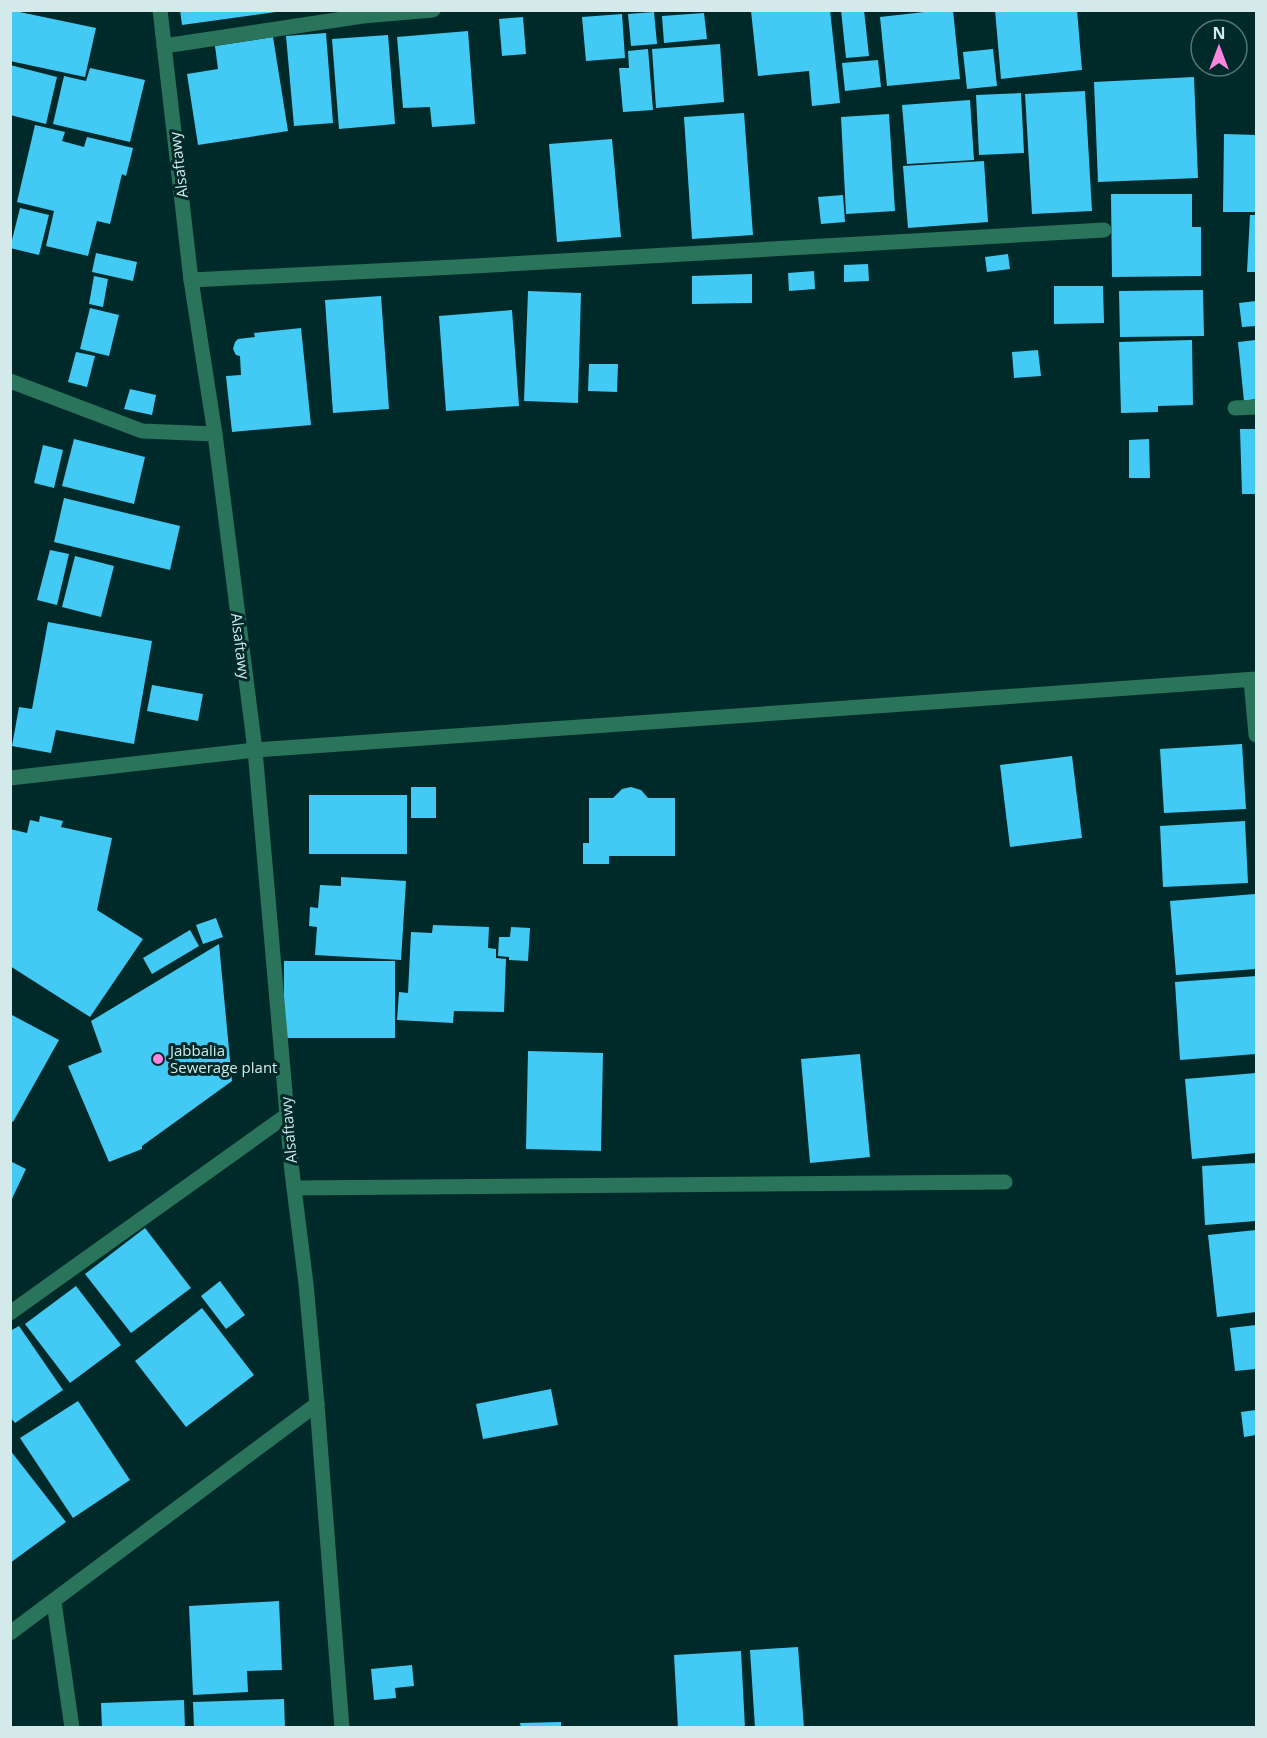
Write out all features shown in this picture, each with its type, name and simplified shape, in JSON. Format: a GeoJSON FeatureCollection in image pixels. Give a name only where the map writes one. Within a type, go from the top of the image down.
{"type":"FeatureCollection","features":[{"type":"Feature","properties":{"kind":"street","name":"Alsaftawy"},"geometry":{"type":"LineString","coordinates":[[160,10],[191,280],[215,434],[255,750],[294,1188],[318,1404],[342,1728]]}},
{"type":"Feature","properties":{"kind":"street"},"geometry":{"type":"LineString","coordinates":[[164,46],[363,16],[433,10]]}},
{"type":"Feature","properties":{"kind":"street"},"geometry":{"type":"LineString","coordinates":[[191,280],[1104,230]]}},
{"type":"Feature","properties":{"kind":"street"},"geometry":{"type":"LineString","coordinates":[[10,381],[142,431],[215,434]]}},
{"type":"Feature","properties":{"kind":"street"},"geometry":{"type":"LineString","coordinates":[[1235,408],[1257,406]]}},
{"type":"Feature","properties":{"kind":"street"},"geometry":{"type":"LineString","coordinates":[[10,778],[255,750],[1254,680],[1257,735]]}},
{"type":"Feature","properties":{"kind":"street"},"geometry":{"type":"LineString","coordinates":[[10,1313],[287,1115]]}},
{"type":"Feature","properties":{"kind":"street"},"geometry":{"type":"LineString","coordinates":[[294,1188],[1005,1182]]}},
{"type":"Feature","properties":{"kind":"street"},"geometry":{"type":"LineString","coordinates":[[10,1633],[318,1404]]}},
{"type":"Feature","properties":{"kind":"street"},"geometry":{"type":"LineString","coordinates":[[54,1602],[72,1728]]}},
{"type":"Feature","properties":{"kind":"building"},"geometry":{"type":"Polygon","coordinates":[[[10,10],[96,28],[85,77],[10,61],[10,10]]]}},
{"type":"Feature","properties":{"kind":"building"},"geometry":{"type":"Polygon","coordinates":[[[180,10],[276,10],[276,12],[182,25],[180,10]]]}},
{"type":"Feature","properties":{"kind":"building"},"geometry":{"type":"Polygon","coordinates":[[[830,10],[840,103],[812,106],[809,71],[758,76],[751,11],[830,10]]]}},
{"type":"Feature","properties":{"kind":"building"},"geometry":{"type":"Polygon","coordinates":[[[841,10],[864,10],[869,56],[846,58],[841,10]]]}},
{"type":"Feature","properties":{"kind":"building"},"geometry":{"type":"Polygon","coordinates":[[[953,10],[960,79],[887,86],[880,17],[953,10]]]}},
{"type":"Feature","properties":{"kind":"building"},"geometry":{"type":"Polygon","coordinates":[[[995,10],[1077,10],[1082,70],[1001,79],[995,10]]]}},
{"type":"Feature","properties":{"kind":"building"},"geometry":{"type":"Polygon","coordinates":[[[654,12],[657,44],[631,46],[628,14],[654,12]]]}},
{"type":"Feature","properties":{"kind":"building"},"geometry":{"type":"Polygon","coordinates":[[[704,13],[707,39],[664,43],[662,16],[704,13]]]}},
{"type":"Feature","properties":{"kind":"building"},"geometry":{"type":"Polygon","coordinates":[[[622,14],[625,58],[586,61],[582,17],[622,14]]]}},
{"type":"Feature","properties":{"kind":"building"},"geometry":{"type":"Polygon","coordinates":[[[523,17],[526,54],[502,56],[499,19],[523,17]]]}},
{"type":"Feature","properties":{"kind":"building"},"geometry":{"type":"Polygon","coordinates":[[[468,31],[475,124],[432,127],[430,107],[403,108],[397,37],[468,31]]]}},
{"type":"Feature","properties":{"kind":"building"},"geometry":{"type":"Polygon","coordinates":[[[326,33],[333,123],[294,126],[286,36],[326,33]]]}},
{"type":"Feature","properties":{"kind":"building"},"geometry":{"type":"Polygon","coordinates":[[[388,35],[395,124],[339,129],[332,39],[388,35]]]}},
{"type":"Feature","properties":{"kind":"building"},"geometry":{"type":"Polygon","coordinates":[[[273,37],[288,131],[198,145],[187,74],[218,69],[215,46],[273,37]]]}},
{"type":"Feature","properties":{"kind":"building"},"geometry":{"type":"Polygon","coordinates":[[[720,44],[724,102],[656,108],[652,49],[720,44]]]}},
{"type":"Feature","properties":{"kind":"building"},"geometry":{"type":"Polygon","coordinates":[[[648,49],[653,110],[623,112],[619,68],[629,68],[628,51],[648,49]]]}},
{"type":"Feature","properties":{"kind":"building"},"geometry":{"type":"Polygon","coordinates":[[[993,49],[997,86],[967,89],[963,52],[993,49]]]}},
{"type":"Feature","properties":{"kind":"building"},"geometry":{"type":"Polygon","coordinates":[[[878,60],[881,87],[845,91],[842,63],[878,60]]]}},
{"type":"Feature","properties":{"kind":"building"},"geometry":{"type":"Polygon","coordinates":[[[10,65],[57,77],[46,124],[10,115],[10,65]]]}},
{"type":"Feature","properties":{"kind":"building"},"geometry":{"type":"Polygon","coordinates":[[[90,68],[145,80],[130,142],[53,124],[64,76],[86,81],[90,68]]]}},
{"type":"Feature","properties":{"kind":"building"},"geometry":{"type":"Polygon","coordinates":[[[1194,78],[1198,178],[1098,182],[1094,82],[1194,78]]]}},
{"type":"Feature","properties":{"kind":"building"},"geometry":{"type":"Polygon","coordinates":[[[1085,91],[1092,211],[1032,214],[1025,94],[1085,91]]]}},
{"type":"Feature","properties":{"kind":"building"},"geometry":{"type":"Polygon","coordinates":[[[1021,93],[1024,153],[979,155],[976,95],[1021,93]]]}},
{"type":"Feature","properties":{"kind":"building"},"geometry":{"type":"Polygon","coordinates":[[[970,100],[974,160],[907,164],[902,105],[970,100]]]}},
{"type":"Feature","properties":{"kind":"building"},"geometry":{"type":"Polygon","coordinates":[[[744,113],[753,235],[692,239],[684,117],[744,113]]]}},
{"type":"Feature","properties":{"kind":"building"},"geometry":{"type":"Polygon","coordinates":[[[889,114],[895,211],[846,214],[841,117],[889,114]]]}},
{"type":"Feature","properties":{"kind":"building"},"geometry":{"type":"Polygon","coordinates":[[[35,125],[65,132],[62,141],[84,147],[87,137],[133,148],[126,176],[122,174],[110,224],[97,221],[88,256],[46,246],[54,211],[17,202],[35,125]]]}},
{"type":"Feature","properties":{"kind":"building"},"geometry":{"type":"Polygon","coordinates":[[[1224,134],[1256,135],[1256,212],[1223,212],[1224,134]]]}},
{"type":"Feature","properties":{"kind":"building"},"geometry":{"type":"Polygon","coordinates":[[[612,139],[621,237],[557,242],[549,144],[612,139]]]}},
{"type":"Feature","properties":{"kind":"building"},"geometry":{"type":"Polygon","coordinates":[[[984,161],[988,222],[908,228],[903,166],[984,161]]]}},
{"type":"Feature","properties":{"kind":"building"},"geometry":{"type":"Polygon","coordinates":[[[1111,194],[1192,194],[1192,227],[1201,227],[1201,276],[1112,277],[1111,194]]]}},
{"type":"Feature","properties":{"kind":"building"},"geometry":{"type":"Polygon","coordinates":[[[843,195],[845,222],[821,224],[818,197],[843,195]]]}},
{"type":"Feature","properties":{"kind":"building"},"geometry":{"type":"Polygon","coordinates":[[[20,208],[49,215],[39,255],[10,248],[20,208]]]}},
{"type":"Feature","properties":{"kind":"building"},"geometry":{"type":"Polygon","coordinates":[[[1250,215],[1256,215],[1256,272],[1247,272],[1250,215]]]}},
{"type":"Feature","properties":{"kind":"building"},"geometry":{"type":"Polygon","coordinates":[[[96,253],[137,262],[133,281],[92,272],[96,253]]]}},
{"type":"Feature","properties":{"kind":"building"},"geometry":{"type":"Polygon","coordinates":[[[1008,254],[1010,269],[987,272],[985,257],[1008,254]]]}},
{"type":"Feature","properties":{"kind":"building"},"geometry":{"type":"Polygon","coordinates":[[[868,264],[869,281],[844,282],[844,265],[868,264]]]}},
{"type":"Feature","properties":{"kind":"building"},"geometry":{"type":"Polygon","coordinates":[[[814,271],[815,289],[789,291],[788,273],[814,271]]]}},
{"type":"Feature","properties":{"kind":"building"},"geometry":{"type":"Polygon","coordinates":[[[752,274],[752,303],[692,304],[692,276],[752,274]]]}},
{"type":"Feature","properties":{"kind":"building"},"geometry":{"type":"Polygon","coordinates":[[[94,276],[108,279],[103,307],[89,304],[94,276]]]}},
{"type":"Feature","properties":{"kind":"building"},"geometry":{"type":"Polygon","coordinates":[[[1054,286],[1103,286],[1104,323],[1054,324],[1054,286]]]}},
{"type":"Feature","properties":{"kind":"building"},"geometry":{"type":"Polygon","coordinates":[[[1203,290],[1204,336],[1120,337],[1119,291],[1203,290]]]}},
{"type":"Feature","properties":{"kind":"building"},"geometry":{"type":"Polygon","coordinates":[[[528,291],[581,293],[578,403],[524,401],[528,291]]]}},
{"type":"Feature","properties":{"kind":"building"},"geometry":{"type":"Polygon","coordinates":[[[381,296],[389,409],[333,413],[325,300],[381,296]]]}},
{"type":"Feature","properties":{"kind":"building"},"geometry":{"type":"Polygon","coordinates":[[[1256,301],[1256,326],[1242,327],[1239,303],[1256,301]]]}},
{"type":"Feature","properties":{"kind":"building"},"geometry":{"type":"Polygon","coordinates":[[[90,308],[119,315],[109,356],[80,349],[90,308]]]}},
{"type":"Feature","properties":{"kind":"building"},"geometry":{"type":"Polygon","coordinates":[[[512,310],[519,406],[446,411],[439,316],[512,310]]]}},
{"type":"Feature","properties":{"kind":"building"},"geometry":{"type":"Polygon","coordinates":[[[301,328],[311,425],[232,432],[226,376],[241,375],[240,356],[236,355],[233,349],[235,342],[238,339],[255,337],[254,333],[301,328]]]}},
{"type":"Feature","properties":{"kind":"building"},"geometry":{"type":"Polygon","coordinates":[[[1192,340],[1193,405],[1158,406],[1158,412],[1121,413],[1119,342],[1192,340]]]}},
{"type":"Feature","properties":{"kind":"building"},"geometry":{"type":"Polygon","coordinates":[[[1256,340],[1256,399],[1244,401],[1238,342],[1256,340]]]}},
{"type":"Feature","properties":{"kind":"building"},"geometry":{"type":"Polygon","coordinates":[[[1038,350],[1041,376],[1014,378],[1012,352],[1038,350]]]}},
{"type":"Feature","properties":{"kind":"building"},"geometry":{"type":"Polygon","coordinates":[[[76,352],[95,356],[87,387],[68,382],[76,352]]]}},
{"type":"Feature","properties":{"kind":"building"},"geometry":{"type":"Polygon","coordinates":[[[589,364],[618,364],[617,392],[588,391],[589,364]]]}},
{"type":"Feature","properties":{"kind":"building"},"geometry":{"type":"Polygon","coordinates":[[[130,389],[156,395],[152,415],[124,409],[130,389]]]}},
{"type":"Feature","properties":{"kind":"building"},"geometry":{"type":"Polygon","coordinates":[[[1240,429],[1256,429],[1256,494],[1242,494],[1240,429]]]}},
{"type":"Feature","properties":{"kind":"building"},"geometry":{"type":"Polygon","coordinates":[[[74,439],[145,457],[134,504],[62,486],[74,439]]]}},
{"type":"Feature","properties":{"kind":"building"},"geometry":{"type":"Polygon","coordinates":[[[1149,439],[1150,478],[1129,478],[1129,440],[1149,439]]]}},
{"type":"Feature","properties":{"kind":"building"},"geometry":{"type":"Polygon","coordinates":[[[43,445],[63,450],[54,488],[34,483],[43,445]]]}},
{"type":"Feature","properties":{"kind":"building"},"geometry":{"type":"Polygon","coordinates":[[[64,498],[180,526],[170,570],[54,542],[64,498]]]}},
{"type":"Feature","properties":{"kind":"building"},"geometry":{"type":"Polygon","coordinates":[[[50,550],[69,554],[57,605],[37,600],[50,550]]]}},
{"type":"Feature","properties":{"kind":"building"},"geometry":{"type":"Polygon","coordinates":[[[75,556],[114,566],[101,617],[62,607],[75,556]]]}},
{"type":"Feature","properties":{"kind":"building"},"geometry":{"type":"Polygon","coordinates":[[[48,622],[152,641],[134,744],[56,730],[51,753],[12,746],[19,707],[32,709],[48,622]]]}},
{"type":"Feature","properties":{"kind":"building"},"geometry":{"type":"Polygon","coordinates":[[[152,685],[203,694],[198,721],[147,711],[152,685]]]}},
{"type":"Feature","properties":{"kind":"building"},"geometry":{"type":"Polygon","coordinates":[[[1242,744],[1246,809],[1164,813],[1160,749],[1242,744]]]}},
{"type":"Feature","properties":{"kind":"building"},"geometry":{"type":"Polygon","coordinates":[[[1072,756],[1082,838],[1010,847],[1000,765],[1072,756]]]}},
{"type":"Feature","properties":{"kind":"building"},"geometry":{"type":"Polygon","coordinates":[[[411,787],[436,787],[436,818],[411,818],[411,787]]]}},
{"type":"Feature","properties":{"kind":"building"},"geometry":{"type":"Polygon","coordinates":[[[631,787],[641,790],[648,798],[675,798],[675,856],[609,856],[609,864],[583,864],[583,843],[589,843],[589,798],[613,798],[622,789],[631,787]]]}},
{"type":"Feature","properties":{"kind":"building"},"geometry":{"type":"Polygon","coordinates":[[[309,795],[407,795],[407,854],[309,854],[309,795]]]}},
{"type":"Feature","properties":{"kind":"building"},"geometry":{"type":"Polygon","coordinates":[[[40,816],[63,821],[61,827],[112,838],[97,910],[143,939],[90,1017],[10,966],[10,829],[27,833],[30,820],[39,822],[40,816]]]}},
{"type":"Feature","properties":{"kind":"building"},"geometry":{"type":"Polygon","coordinates":[[[1245,821],[1248,883],[1163,887],[1160,826],[1245,821]]]}},
{"type":"Feature","properties":{"kind":"building"},"geometry":{"type":"Polygon","coordinates":[[[341,877],[406,881],[401,960],[315,955],[317,927],[309,926],[310,907],[318,908],[320,885],[341,886],[341,877]]]}},
{"type":"Feature","properties":{"kind":"building"},"geometry":{"type":"Polygon","coordinates":[[[1255,894],[1256,969],[1176,975],[1170,901],[1255,894]]]}},
{"type":"Feature","properties":{"kind":"building"},"geometry":{"type":"Polygon","coordinates":[[[216,918],[223,937],[203,944],[196,925],[216,918]]]}},
{"type":"Feature","properties":{"kind":"building"},"geometry":{"type":"Polygon","coordinates":[[[433,925],[489,927],[488,948],[496,949],[496,958],[506,959],[504,1012],[454,1011],[453,1023],[397,1020],[399,992],[408,993],[411,932],[432,933],[433,925]]]}},
{"type":"Feature","properties":{"kind":"building"},"geometry":{"type":"Polygon","coordinates":[[[511,927],[530,928],[528,961],[509,960],[509,957],[498,956],[499,937],[510,937],[511,927]]]}},
{"type":"Feature","properties":{"kind":"building"},"geometry":{"type":"Polygon","coordinates":[[[190,930],[199,946],[152,974],[143,958],[190,930]]]}},
{"type":"Feature","properties":{"kind":"building","name":"Jabbalia Sewerage plant"},"geometry":{"type":"Polygon","coordinates":[[[219,944],[232,1081],[142,1146],[142,1149],[109,1162],[68,1066],[102,1052],[91,1021],[219,944]]]}},
{"type":"Feature","properties":{"kind":"building"},"geometry":{"type":"Polygon","coordinates":[[[284,961],[395,961],[395,1038],[284,1038],[284,961]]]}},
{"type":"Feature","properties":{"kind":"building"},"geometry":{"type":"Polygon","coordinates":[[[1256,976],[1256,1054],[1180,1060],[1175,982],[1256,976]]]}},
{"type":"Feature","properties":{"kind":"building"},"geometry":{"type":"Polygon","coordinates":[[[10,1014],[59,1040],[13,1122],[10,1120],[10,1014]]]}},
{"type":"Feature","properties":{"kind":"building"},"geometry":{"type":"Polygon","coordinates":[[[528,1051],[603,1053],[601,1151],[526,1149],[528,1051]]]}},
{"type":"Feature","properties":{"kind":"building"},"geometry":{"type":"Polygon","coordinates":[[[860,1054],[870,1157],[810,1163],[801,1059],[860,1054]]]}},
{"type":"Feature","properties":{"kind":"building"},"geometry":{"type":"Polygon","coordinates":[[[1256,1073],[1256,1153],[1192,1159],[1185,1079],[1256,1073]]]}},
{"type":"Feature","properties":{"kind":"building"},"geometry":{"type":"Polygon","coordinates":[[[10,1161],[26,1169],[10,1203],[10,1161]]]}},
{"type":"Feature","properties":{"kind":"building"},"geometry":{"type":"Polygon","coordinates":[[[1256,1163],[1256,1221],[1205,1225],[1202,1166],[1256,1163]]]}},
{"type":"Feature","properties":{"kind":"building"},"geometry":{"type":"Polygon","coordinates":[[[145,1228],[191,1288],[131,1333],[85,1274],[145,1228]]]}},
{"type":"Feature","properties":{"kind":"building"},"geometry":{"type":"Polygon","coordinates":[[[1256,1230],[1256,1312],[1217,1317],[1208,1235],[1256,1230]]]}},
{"type":"Feature","properties":{"kind":"building"},"geometry":{"type":"Polygon","coordinates":[[[220,1281],[245,1315],[226,1329],[201,1296],[220,1281]]]}},
{"type":"Feature","properties":{"kind":"building"},"geometry":{"type":"Polygon","coordinates":[[[76,1286],[121,1345],[70,1383],[25,1324],[76,1286]]]}},
{"type":"Feature","properties":{"kind":"building"},"geometry":{"type":"Polygon","coordinates":[[[202,1308],[254,1375],[186,1427],[135,1361],[202,1308]]]}},
{"type":"Feature","properties":{"kind":"building"},"geometry":{"type":"Polygon","coordinates":[[[1256,1325],[1256,1369],[1235,1371],[1230,1328],[1256,1325]]]}},
{"type":"Feature","properties":{"kind":"building"},"geometry":{"type":"Polygon","coordinates":[[[19,1326],[63,1390],[15,1423],[10,1417],[10,1331],[19,1326]]]}},
{"type":"Feature","properties":{"kind":"building"},"geometry":{"type":"Polygon","coordinates":[[[551,1389],[558,1425],[483,1439],[476,1404],[551,1389]]]}},
{"type":"Feature","properties":{"kind":"building"},"geometry":{"type":"Polygon","coordinates":[[[78,1401],[130,1480],[73,1518],[20,1438],[78,1401]]]}},
{"type":"Feature","properties":{"kind":"building"},"geometry":{"type":"Polygon","coordinates":[[[1256,1410],[1256,1435],[1244,1437],[1241,1412],[1256,1410]]]}},
{"type":"Feature","properties":{"kind":"building"},"geometry":{"type":"Polygon","coordinates":[[[10,1450],[66,1522],[10,1563],[10,1450]]]}},
{"type":"Feature","properties":{"kind":"building"},"geometry":{"type":"Polygon","coordinates":[[[279,1601],[282,1670],[247,1671],[248,1692],[193,1695],[189,1606],[279,1601]]]}},
{"type":"Feature","properties":{"kind":"building"},"geometry":{"type":"Polygon","coordinates":[[[798,1647],[804,1728],[755,1728],[750,1650],[798,1647]]]}},
{"type":"Feature","properties":{"kind":"building"},"geometry":{"type":"Polygon","coordinates":[[[741,1651],[745,1728],[678,1728],[674,1655],[741,1651]]]}},
{"type":"Feature","properties":{"kind":"building"},"geometry":{"type":"Polygon","coordinates":[[[412,1665],[414,1686],[395,1688],[396,1698],[374,1700],[371,1669],[412,1665]]]}},
{"type":"Feature","properties":{"kind":"building"},"geometry":{"type":"Polygon","coordinates":[[[284,1699],[285,1728],[194,1728],[193,1702],[284,1699]]]}},
{"type":"Feature","properties":{"kind":"building"},"geometry":{"type":"Polygon","coordinates":[[[184,1700],[185,1728],[102,1728],[101,1703],[184,1700]]]}},
{"type":"Feature","properties":{"kind":"building"},"geometry":{"type":"Polygon","coordinates":[[[561,1722],[561,1728],[521,1728],[520,1723],[561,1722]]]}},
{"type":"Feature","properties":{"kind":"place","name":"Jabbalia Sewerage plant"},"geometry":{"type":"Point","coordinates":[158,1059]}}]}
